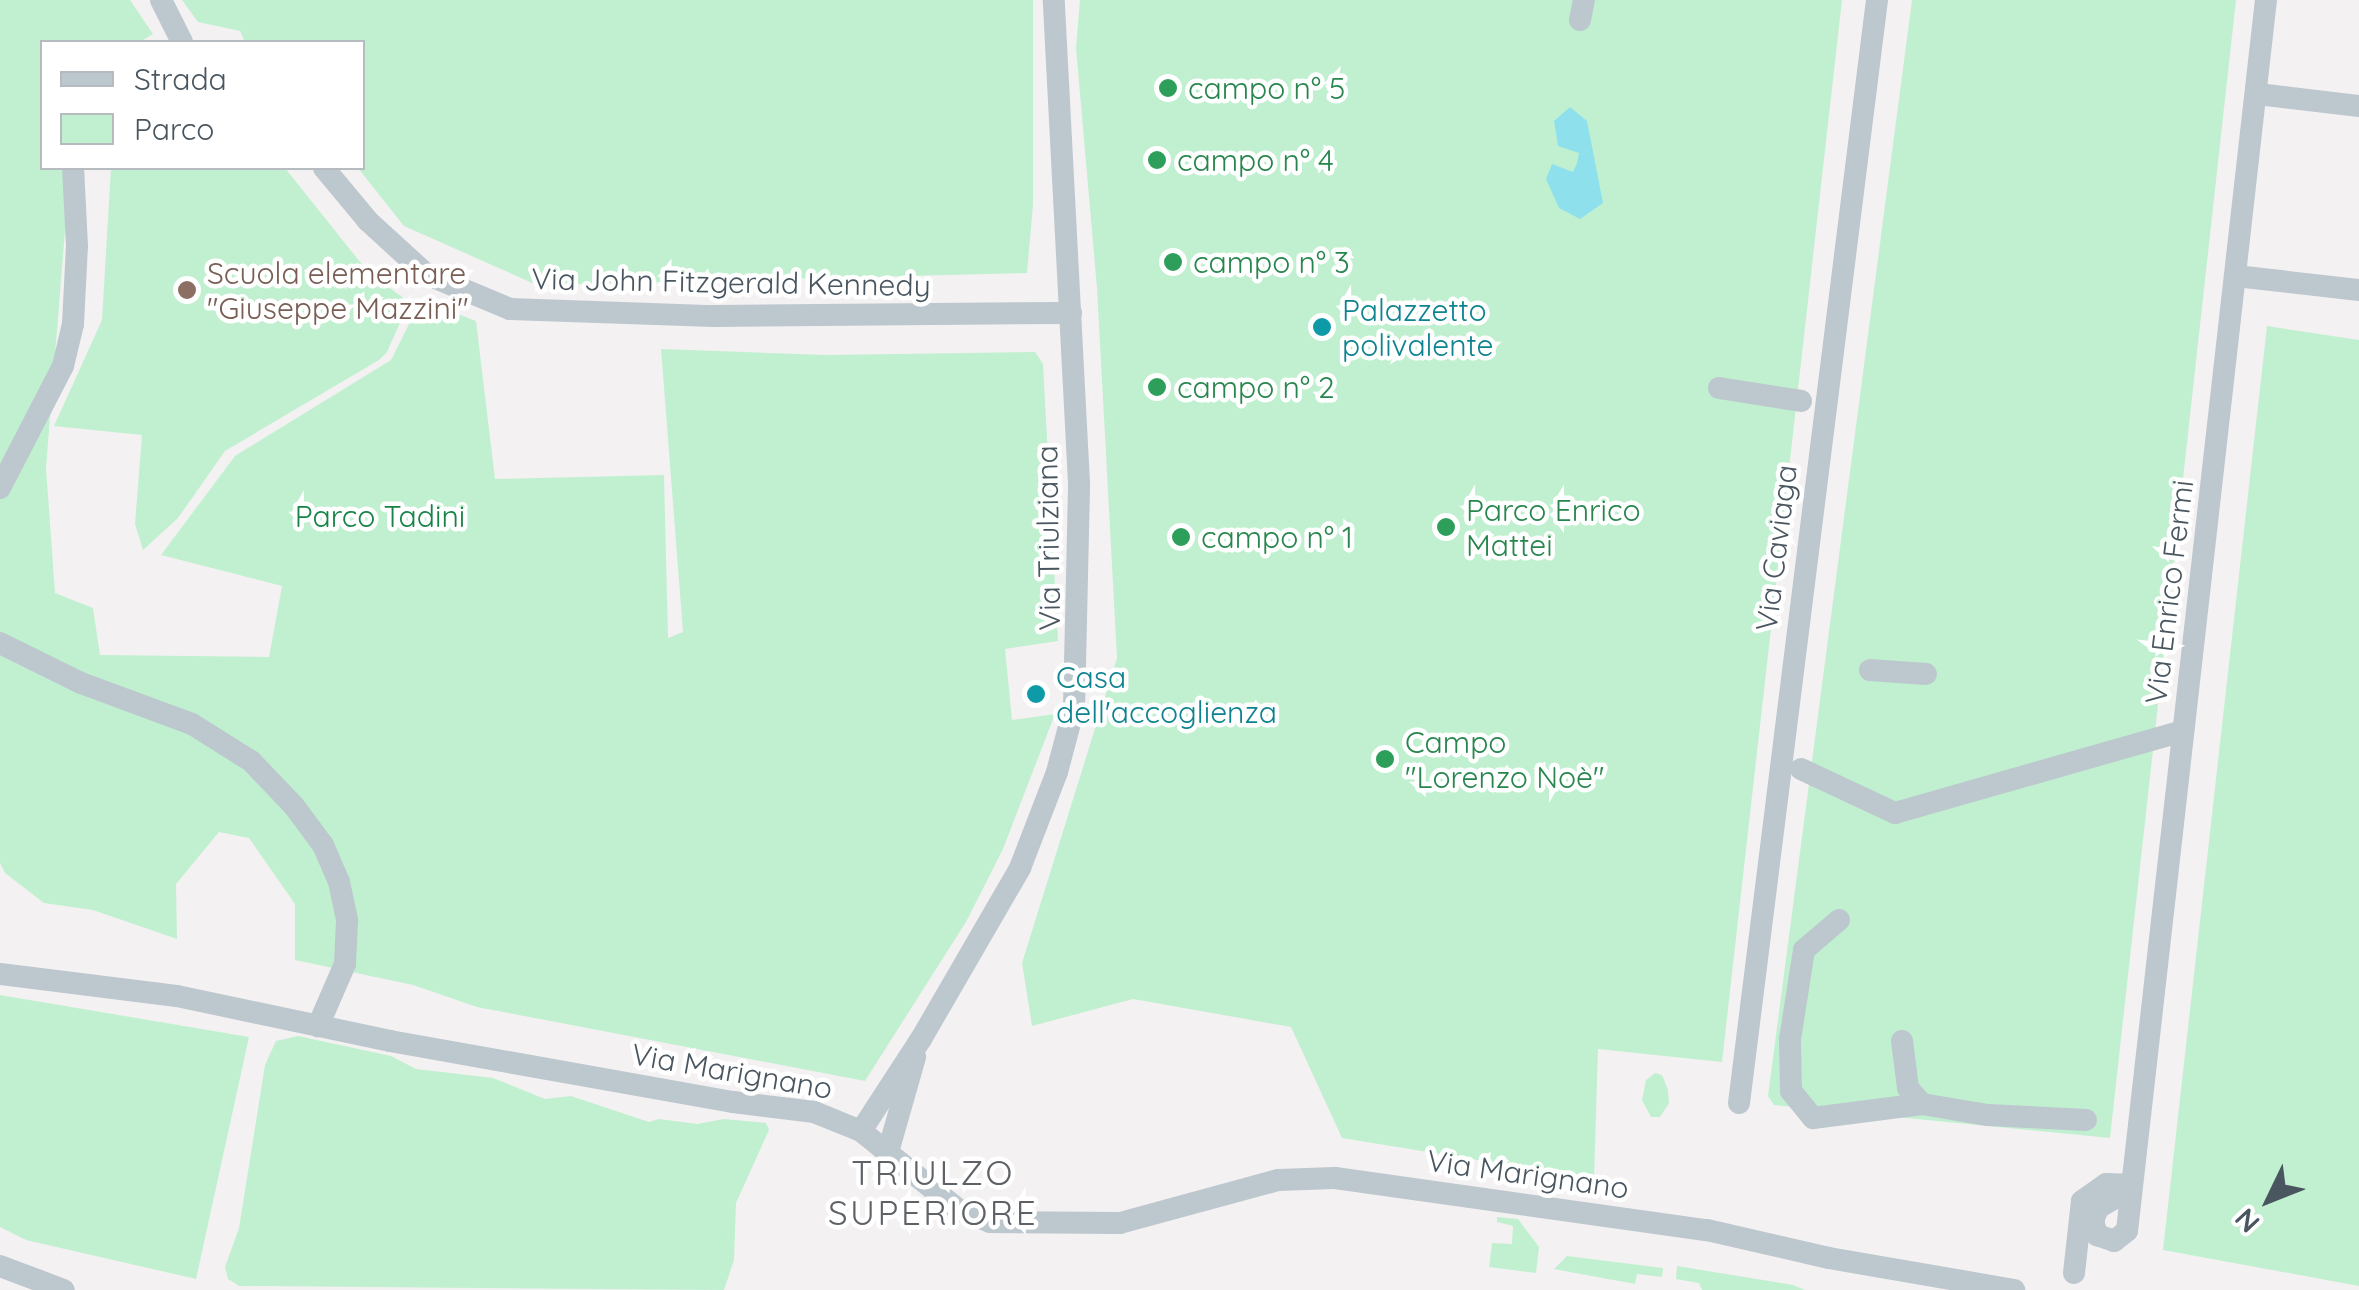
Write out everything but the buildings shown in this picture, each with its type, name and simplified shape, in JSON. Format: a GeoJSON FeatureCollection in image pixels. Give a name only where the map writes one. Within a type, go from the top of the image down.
{"type":"FeatureCollection","features":[{"type":"Feature","properties":{"kind":"street"},"geometry":{"type":"LineString","coordinates":[[161,0],[181,40]]}},
{"type":"Feature","properties":{"kind":"street","name":"Via Triulziana"},"geometry":{"type":"LineString","coordinates":[[861,1131],[921,1039],[1020,868],[1057,772],[1074,708],[1080,501],[1054,0]]}},
{"type":"Feature","properties":{"kind":"street","name":"Via Caviaga"},"geometry":{"type":"LineString","coordinates":[[1740,1103],[1876,0]]}},
{"type":"Feature","properties":{"kind":"street","name":"Via Enrico Fermi"},"geometry":{"type":"LineString","coordinates":[[2074,1274],[2082,1201],[2106,1184],[2129,1188],[2266,0]]}},
{"type":"Feature","properties":{"kind":"street"},"geometry":{"type":"LineString","coordinates":[[2258,94],[2359,106]]}},
{"type":"Feature","properties":{"kind":"street"},"geometry":{"type":"LineString","coordinates":[[0,488],[63,366],[73,324],[77,246],[73,170]]}},
{"type":"Feature","properties":{"kind":"street","name":"Via John Fitzgerald Kennedy"},"geometry":{"type":"LineString","coordinates":[[326,170],[368,221],[426,274],[510,308],[714,316],[1071,313]]}},
{"type":"Feature","properties":{"kind":"street"},"geometry":{"type":"LineString","coordinates":[[2236,276],[2359,290]]}},
{"type":"Feature","properties":{"kind":"street"},"geometry":{"type":"LineString","coordinates":[[1719,388],[1801,400]]}},
{"type":"Feature","properties":{"kind":"street"},"geometry":{"type":"LineString","coordinates":[[0,644],[81,682],[192,724],[251,761],[294,806],[322,846],[339,882],[347,920],[345,964],[318,1026]]}},
{"type":"Feature","properties":{"kind":"street"},"geometry":{"type":"LineString","coordinates":[[1870,670],[1926,674]]}},
{"type":"Feature","properties":{"kind":"street"},"geometry":{"type":"LineString","coordinates":[[1801,769],[1895,813],[2182,732]]}},
{"type":"Feature","properties":{"kind":"street"},"geometry":{"type":"LineString","coordinates":[[1839,920],[1804,950],[1790,1040],[1791,1091],[1812,1118],[1922,1104],[1988,1115],[2086,1120]]}},
{"type":"Feature","properties":{"kind":"street","name":"Via Marignano"},"geometry":{"type":"LineString","coordinates":[[0,974],[176,996],[390,1041],[733,1102],[789,1106],[861,1131],[958,1210],[990,1222],[1120,1222],[1278,1180],[1335,1178],[1707,1230],[1847,1262],[2014,1290]]}},
{"type":"Feature","properties":{"kind":"street","name":"Via Triulziana"},"geometry":{"type":"LineString","coordinates":[[888,1152],[921,1039]]}},
{"type":"Feature","properties":{"kind":"street"},"geometry":{"type":"LineString","coordinates":[[1902,1041],[1908,1088],[1922,1104]]}},
{"type":"Feature","properties":{"kind":"street"},"geometry":{"type":"LineString","coordinates":[[0,1266],[64,1290]]}},
{"type":"Feature","properties":{"kind":"green space","name":"Parco Tadini"},"geometry":{"type":"Polygon","coordinates":[[[0,0],[130,0],[153,34],[143,40],[40,40],[40,170],[70,170],[46,468],[55,593],[93,608],[100,655],[269,657],[282,586],[161,555],[235,456],[391,360],[421,300],[476,321],[495,479],[664,475],[668,638],[683,632],[661,349],[826,355],[1035,352],[1043,364],[1058,641],[1005,649],[1012,720],[1055,714],[1003,849],[966,922],[865,1081],[477,1007],[413,985],[295,960],[295,904],[249,838],[219,832],[176,884],[177,939],[93,910],[44,903],[5,873],[0,863],[0,0]]]}},
{"type":"Feature","properties":{"kind":"green space"},"geometry":{"type":"Polygon","coordinates":[[[182,0],[1033,0],[1033,205],[1027,273],[537,285],[404,226],[360,170],[365,170],[365,40],[244,40],[240,31],[198,22],[182,0]]]}},
{"type":"Feature","properties":{"kind":"green space","name":"Parco Enrico Mattei"},"geometry":{"type":"Polygon","coordinates":[[[1080,0],[1842,0],[1722,1062],[1598,1049],[1594,1179],[1342,1138],[1291,1027],[1133,999],[1032,1026],[1022,963],[1117,658],[1097,288],[1076,48],[1080,0]]]}},
{"type":"Feature","properties":{"kind":"green space"},"geometry":{"type":"Polygon","coordinates":[[[1912,0],[2236,0],[2110,1138],[1774,1105],[1768,1096],[1912,0]]]}},
{"type":"Feature","properties":{"kind":"green space"},"geometry":{"type":"Polygon","coordinates":[[[111,170],[287,170],[368,272],[409,302],[387,352],[379,360],[225,451],[178,518],[143,550],[135,524],[142,435],[54,426],[102,320],[111,170]]]}},
{"type":"Feature","properties":{"kind":"green space"},"geometry":{"type":"Polygon","coordinates":[[[2267,326],[2359,340],[2359,1286],[2163,1250],[2267,326]]]}},
{"type":"Feature","properties":{"kind":"green space"},"geometry":{"type":"Polygon","coordinates":[[[0,995],[249,1037],[196,1279],[26,1240],[0,1227],[0,995]]]}},
{"type":"Feature","properties":{"kind":"green space"},"geometry":{"type":"Polygon","coordinates":[[[298,1036],[391,1056],[416,1069],[493,1078],[545,1099],[571,1096],[649,1122],[659,1119],[697,1124],[724,1119],[766,1123],[769,1130],[736,1203],[734,1260],[724,1290],[239,1286],[228,1279],[225,1267],[239,1228],[265,1065],[276,1041],[298,1036]]]}},
{"type":"Feature","properties":{"kind":"green space"},"geometry":{"type":"Polygon","coordinates":[[[1655,1073],[1662,1075],[1668,1090],[1669,1103],[1660,1117],[1651,1117],[1642,1100],[1646,1080],[1655,1073]]]}},
{"type":"Feature","properties":{"kind":"green space"},"geometry":{"type":"Polygon","coordinates":[[[1497,1217],[1518,1219],[1539,1247],[1536,1273],[1489,1267],[1492,1243],[1512,1244],[1513,1226],[1497,1222],[1497,1217]]]}},
{"type":"Feature","properties":{"kind":"green space"},"geometry":{"type":"Polygon","coordinates":[[[1567,1256],[1663,1268],[1662,1277],[1637,1274],[1635,1284],[1554,1269],[1567,1256]]]}},
{"type":"Feature","properties":{"kind":"green space"},"geometry":{"type":"Polygon","coordinates":[[[1677,1266],[1805,1290],[1702,1290],[1699,1283],[1676,1279],[1677,1266]]]}},
{"type":"Feature","properties":{"kind":"water"},"geometry":{"type":"Polygon","coordinates":[[[1570,107],[1587,121],[1603,203],[1580,219],[1559,208],[1546,179],[1552,164],[1573,172],[1577,163],[1579,153],[1558,146],[1554,121],[1570,107]]]}},
{"type":"Feature","properties":{"kind":"place","name":"campo n° 5"},"geometry":{"type":"Point","coordinates":[1168,88]}},
{"type":"Feature","properties":{"kind":"place","name":"campo n° 4"},"geometry":{"type":"Point","coordinates":[1157,160]}},
{"type":"Feature","properties":{"kind":"place","name":"campo n° 3"},"geometry":{"type":"Point","coordinates":[1173,262]}},
{"type":"Feature","properties":{"kind":"place","name":"Scuola elementare \"Giuseppe Mazzini\""},"geometry":{"type":"Point","coordinates":[187,290]}},
{"type":"Feature","properties":{"kind":"place","name":"Palazzetto polivalente"},"geometry":{"type":"Point","coordinates":[1322,327]}},
{"type":"Feature","properties":{"kind":"place","name":"campo n° 2"},"geometry":{"type":"Point","coordinates":[1157,387]}},
{"type":"Feature","properties":{"kind":"place","name":"Parco Enrico Mattei"},"geometry":{"type":"Point","coordinates":[1446,527]}},
{"type":"Feature","properties":{"kind":"place","name":"campo n° 1"},"geometry":{"type":"Point","coordinates":[1181,537]}},
{"type":"Feature","properties":{"kind":"place","name":"Casa dell'accoglienza"},"geometry":{"type":"Point","coordinates":[1036,694]}},
{"type":"Feature","properties":{"kind":"place","name":"Campo \"Lorenzo Noè\""},"geometry":{"type":"Point","coordinates":[1385,759]}},
{"type":"Feature","properties":{"kind":"district","name":"TRIULZO SUPERIORE"},"geometry":{"type":"Point","coordinates":[933,1192]}}]}
